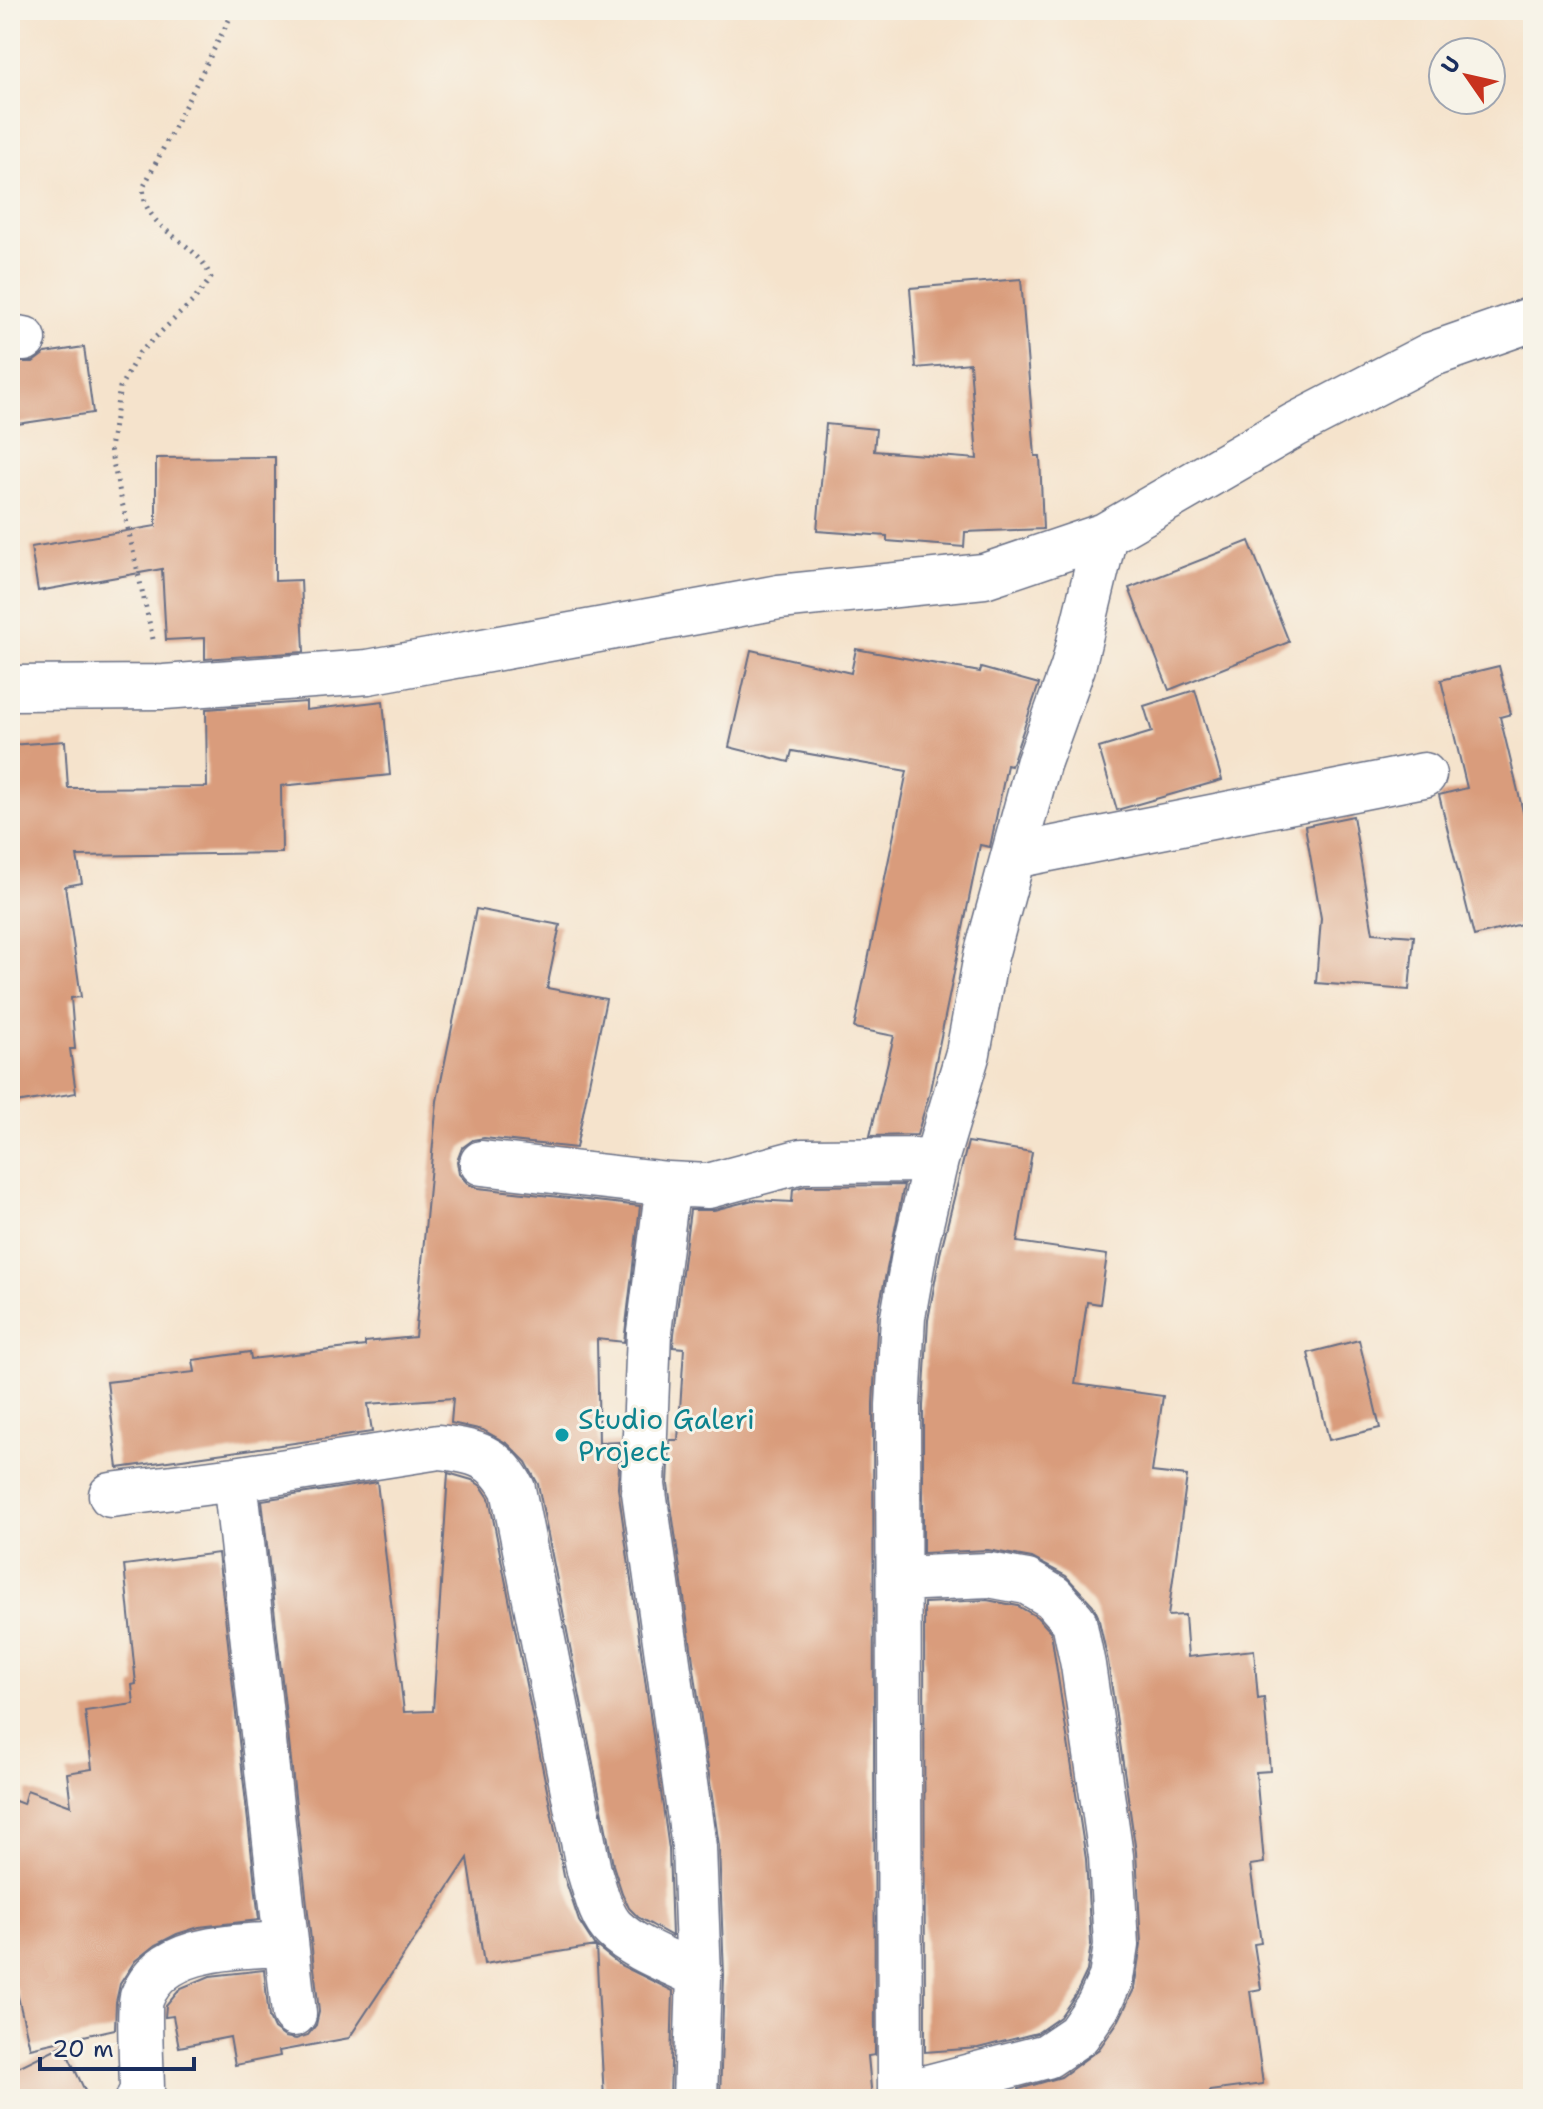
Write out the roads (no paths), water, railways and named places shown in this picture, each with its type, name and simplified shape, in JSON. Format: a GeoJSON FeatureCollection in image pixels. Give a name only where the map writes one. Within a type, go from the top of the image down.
{"type":"FeatureCollection","features":[{"type":"Feature","properties":{"kind":"street"},"geometry":{"type":"LineString","coordinates":[[10,688],[164,687],[368,672],[779,597],[984,576],[1105,535],[1295,425],[1430,355],[1533,319]]}},
{"type":"Feature","properties":{"kind":"street"},"geometry":{"type":"LineString","coordinates":[[899,1579],[989,1575],[1027,1582],[1053,1597],[1074,1621],[1111,1856],[1116,1945],[1111,1978],[1098,2006],[1078,2035],[1047,2056],[901,2096],[898,1405],[903,1317],[936,1160],[968,1053],[986,956],[1038,764],[1073,667],[1105,535]]}},
{"type":"Feature","properties":{"kind":"street"},"geometry":{"type":"LineString","coordinates":[[1014,856],[1424,775]]}},
{"type":"Feature","properties":{"kind":"street"},"geometry":{"type":"LineString","coordinates":[[482,1163],[708,1186],[802,1161],[936,1160]]}},
{"type":"Feature","properties":{"kind":"street"},"geometry":{"type":"LineString","coordinates":[[668,1184],[649,1332],[643,1485],[694,1847],[699,1976],[695,2099]]}},
{"type":"Feature","properties":{"kind":"street"},"geometry":{"type":"LineString","coordinates":[[111,1495],[439,1447],[466,1450],[504,1470],[513,1489],[589,1871],[600,1904],[612,1928],[634,1943],[699,1976]]}},
{"type":"Feature","properties":{"kind":"street"},"geometry":{"type":"LineString","coordinates":[[235,1479],[294,2014]]}},
{"type":"Feature","properties":{"kind":"street"},"geometry":{"type":"LineString","coordinates":[[138,2099],[142,2090],[141,1999],[160,1972],[178,1961],[209,1950],[285,1944]]}},
{"type":"Feature","properties":{"kind":"place","name":"Studio Galeri Project"},"geometry":{"type":"Point","coordinates":[562,1435]}}]}
